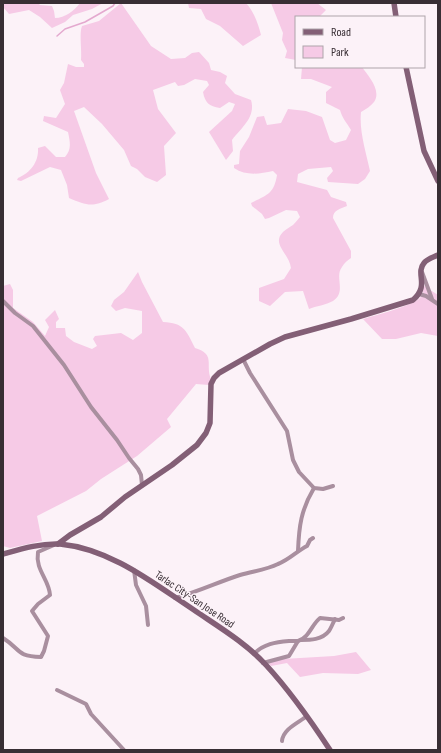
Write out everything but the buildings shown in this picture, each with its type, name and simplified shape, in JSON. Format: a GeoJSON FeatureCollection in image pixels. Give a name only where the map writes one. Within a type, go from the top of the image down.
{"type":"FeatureCollection","features":[{"type":"Feature","properties":{"kind":"street"},"geometry":{"type":"LineString","coordinates":[[394,3],[396,16]]}},
{"type":"Feature","properties":{"kind":"street"},"geometry":{"type":"LineString","coordinates":[[406,68],[424,151],[438,181]]}},
{"type":"Feature","properties":{"kind":"street"},"geometry":{"type":"LineString","coordinates":[[3,638],[23,655],[41,657],[48,636],[32,611],[38,604],[50,595],[50,588],[41,573],[37,559],[38,552],[57,544],[101,517],[121,499],[189,452],[200,442],[210,423],[212,381],[219,373],[284,337],[352,319],[412,300],[419,294],[422,287],[422,266],[426,261],[438,255]]}},
{"type":"Feature","properties":{"kind":"street"},"geometry":{"type":"LineString","coordinates":[[422,270],[432,299]]}},
{"type":"Feature","properties":{"kind":"street"},"geometry":{"type":"LineString","coordinates":[[419,294],[432,299],[438,304]]}},
{"type":"Feature","properties":{"kind":"street"},"geometry":{"type":"LineString","coordinates":[[3,301],[15,313],[33,326],[64,365],[86,400],[118,440],[128,458],[140,472],[142,485]]}},
{"type":"Feature","properties":{"kind":"street"},"geometry":{"type":"LineString","coordinates":[[243,359],[250,373],[287,431],[293,460],[299,472],[314,488],[323,489],[333,486]]}},
{"type":"Feature","properties":{"kind":"street"},"geometry":{"type":"LineString","coordinates":[[298,551],[300,521],[305,503],[314,488]]}},
{"type":"Feature","properties":{"kind":"street"},"geometry":{"type":"LineString","coordinates":[[175,598],[190,594],[241,574],[280,564],[307,546],[313,538]]}},
{"type":"Feature","properties":{"kind":"street","name":"Tarlac City-San Jose Road"},"geometry":{"type":"LineString","coordinates":[[3,554],[37,546],[57,544],[72,546],[92,552],[134,570],[216,625],[254,654],[307,716],[330,750]]}},
{"type":"Feature","properties":{"kind":"street"},"geometry":{"type":"LineString","coordinates":[[134,570],[136,585],[146,606],[148,625]]}},
{"type":"Feature","properties":{"kind":"street"},"geometry":{"type":"LineString","coordinates":[[263,663],[289,656],[299,640],[309,632],[320,618],[343,618]]}},
{"type":"Feature","properties":{"kind":"street"},"geometry":{"type":"LineString","coordinates":[[254,654],[260,647],[265,645],[286,641],[313,640],[330,631],[335,619]]}},
{"type":"Feature","properties":{"kind":"street"},"geometry":{"type":"LineString","coordinates":[[57,690],[86,704],[91,714],[124,750]]}},
{"type":"Feature","properties":{"kind":"street"},"geometry":{"type":"LineString","coordinates":[[282,741],[283,735],[286,732],[307,716]]}},
{"type":"Feature","properties":{"kind":"green space"},"geometry":{"type":"Polygon","coordinates":[[[3,3],[38,3],[40,5],[52,6],[55,18],[69,14],[80,3],[103,3],[92,9],[73,15],[65,22],[52,28],[40,17],[29,10],[9,14],[3,7],[3,3]]]}},
{"type":"Feature","properties":{"kind":"green space"},"geometry":{"type":"Polygon","coordinates":[[[121,3],[151,46],[171,59],[185,58],[192,53],[199,52],[209,63],[211,70],[220,72],[227,76],[225,83],[235,94],[251,100],[252,112],[247,122],[232,140],[233,151],[226,160],[209,132],[232,111],[235,104],[229,102],[220,108],[210,105],[206,101],[203,92],[209,85],[207,81],[195,79],[184,85],[178,86],[175,82],[153,90],[158,109],[176,133],[164,146],[166,175],[157,182],[145,177],[137,169],[131,166],[124,150],[102,124],[84,107],[74,111],[96,173],[109,199],[98,204],[89,204],[69,198],[67,185],[61,170],[50,167],[21,181],[17,180],[33,166],[37,158],[38,148],[45,146],[56,157],[65,157],[69,151],[70,145],[68,132],[43,121],[44,116],[56,118],[65,104],[60,90],[64,83],[68,64],[76,67],[84,67],[81,60],[82,26],[99,21],[121,3]]]}},
{"type":"Feature","properties":{"kind":"green space"},"geometry":{"type":"Polygon","coordinates":[[[188,3],[246,3],[259,26],[261,35],[243,46],[220,26],[206,19],[201,9],[189,8],[188,3]]]}},
{"type":"Feature","properties":{"kind":"green space"},"geometry":{"type":"Polygon","coordinates":[[[271,3],[317,3],[326,10],[320,16],[295,16],[295,60],[285,58],[287,51],[282,40],[283,33],[271,3]]]}},
{"type":"Feature","properties":{"kind":"green space"},"geometry":{"type":"Polygon","coordinates":[[[302,68],[363,68],[371,79],[376,93],[374,102],[361,112],[362,134],[370,171],[365,179],[358,184],[328,182],[327,178],[333,171],[331,167],[308,169],[298,174],[297,182],[327,190],[331,197],[346,202],[347,206],[336,211],[333,218],[351,251],[351,258],[344,264],[340,271],[340,289],[337,297],[333,301],[309,309],[303,291],[285,292],[270,306],[259,301],[259,288],[284,279],[291,268],[279,241],[283,232],[293,225],[300,217],[297,211],[286,210],[265,219],[262,214],[252,206],[251,203],[272,190],[277,175],[273,171],[248,173],[234,168],[234,165],[239,164],[240,151],[249,137],[257,117],[264,116],[267,125],[281,123],[288,109],[306,111],[322,117],[330,140],[335,143],[346,140],[351,130],[343,118],[340,110],[326,103],[326,92],[332,87],[311,79],[301,79],[302,68]]]}},
{"type":"Feature","properties":{"kind":"green space"},"geometry":{"type":"Polygon","coordinates":[[[138,272],[163,322],[180,326],[189,336],[195,348],[206,353],[209,360],[209,374],[211,379],[209,385],[196,384],[167,419],[171,427],[137,456],[101,479],[86,491],[37,516],[42,541],[10,548],[3,546],[3,286],[10,284],[13,290],[13,308],[33,322],[45,336],[49,327],[45,320],[55,310],[59,319],[56,322],[56,328],[65,328],[66,336],[74,342],[92,349],[97,346],[93,339],[95,336],[121,333],[133,340],[142,333],[142,311],[125,308],[116,311],[111,306],[114,300],[124,292],[138,272]]]}},
{"type":"Feature","properties":{"kind":"green space"},"geometry":{"type":"Polygon","coordinates":[[[424,286],[438,295],[438,336],[421,333],[396,339],[382,339],[363,319],[416,301],[422,295],[424,286]]]}},
{"type":"Feature","properties":{"kind":"green space"},"geometry":{"type":"Polygon","coordinates":[[[356,652],[371,670],[358,674],[323,673],[300,677],[287,663],[271,666],[266,660],[334,656],[356,652]]]}},
{"type":"Feature","properties":{"kind":"waterway"},"geometry":{"type":"LineString","coordinates":[[57,36],[65,29],[85,22],[113,6],[115,3]]}}]}
